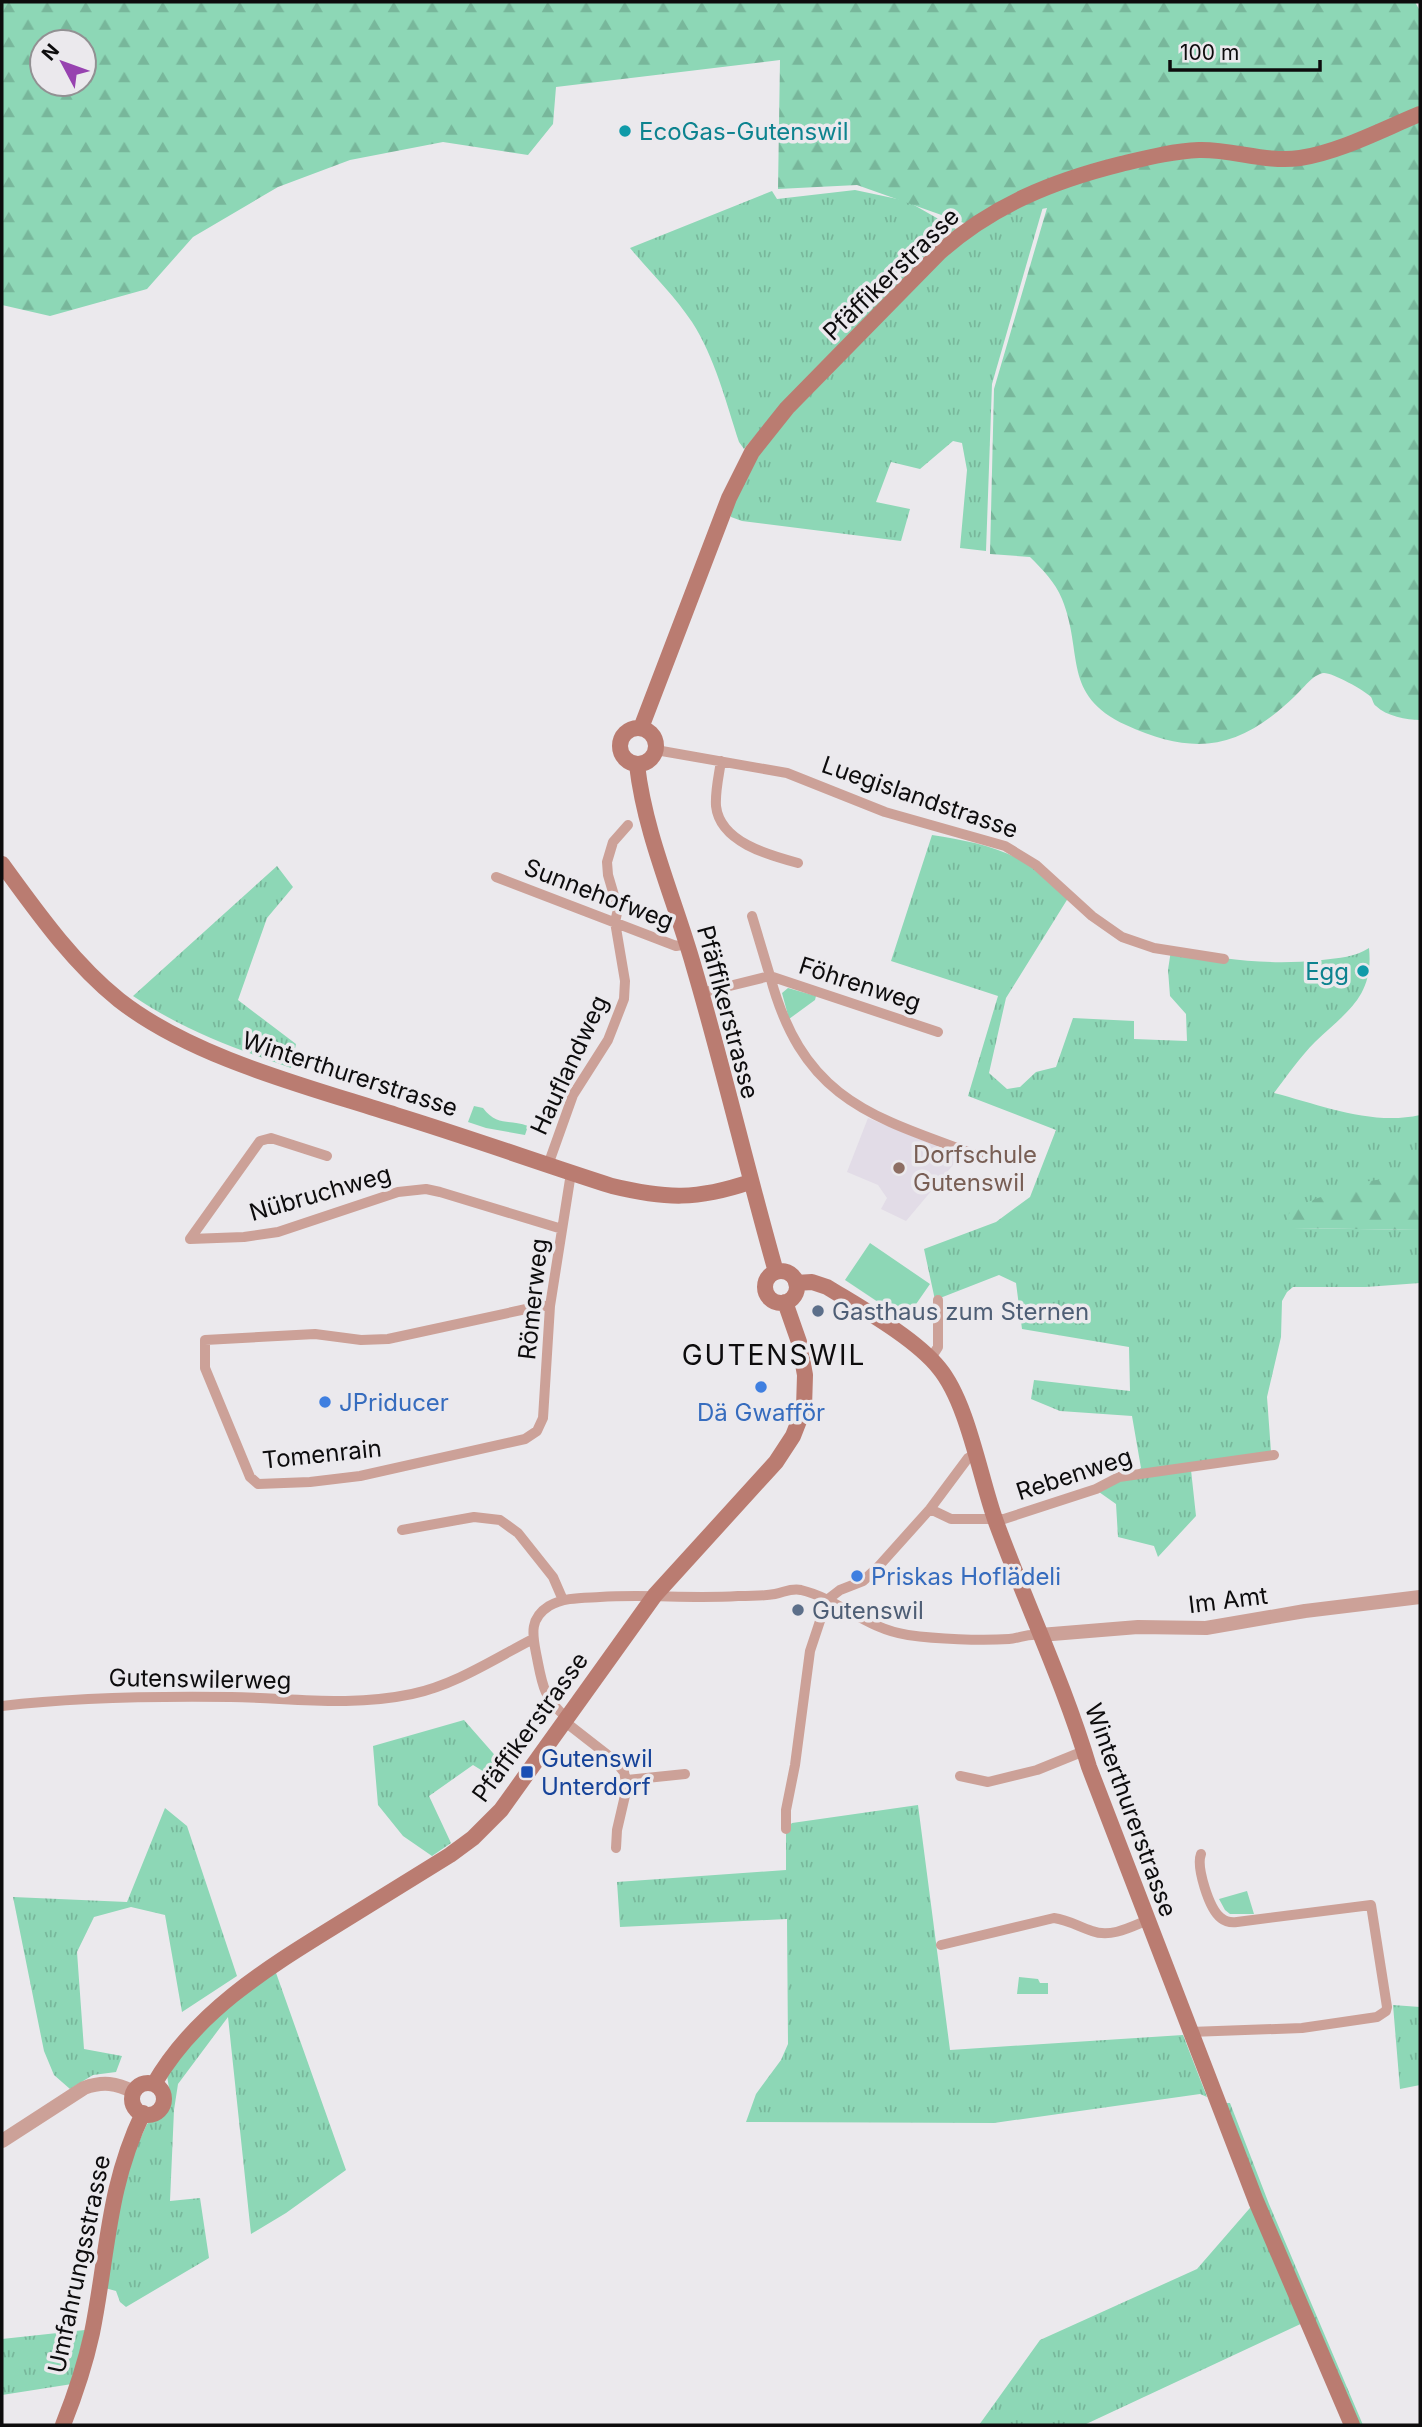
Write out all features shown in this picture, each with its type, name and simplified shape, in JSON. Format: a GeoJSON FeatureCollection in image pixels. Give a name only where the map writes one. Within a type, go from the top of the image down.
{"type":"FeatureCollection","features":[{"type":"Feature","properties":{"kind":"main road","name":"Pfäffikerstrasse"},"geometry":{"type":"LineString","coordinates":[[776,1272],[701,993],[650,829],[637,765],[624,759],[619,745],[621,737],[627,731],[641,728],[729,498],[745,464],[760,440],[787,408],[940,252],[966,230],[996,211],[1043,188],[1122,164],[1200,150],[1269,158],[1300,158],[1325,152],[1420,114]]}},
{"type":"Feature","properties":{"kind":"main road"},"geometry":{"type":"LineString","coordinates":[[637,765],[645,764],[656,750],[653,736],[641,728]]}},
{"type":"Feature","properties":{"kind":"main road","name":"Winterthurerstrasse"},"geometry":{"type":"LineString","coordinates":[[2,864],[89,973],[120,1000],[153,1023],[197,1046],[262,1071],[571,1173],[637,1192],[672,1197],[697,1195],[750,1182]]}},
{"type":"Feature","properties":{"kind":"main road"},"geometry":{"type":"LineString","coordinates":[[776,1272],[788,1273],[796,1283],[793,1297],[785,1302],[773,1301],[766,1292],[767,1280],[776,1272]]}},
{"type":"Feature","properties":{"kind":"main road","name":"Winterthurerstrasse"},"geometry":{"type":"LineString","coordinates":[[796,1283],[812,1282],[827,1287],[908,1339],[931,1358],[952,1388],[969,1459],[991,1519],[1040,1635],[1256,2201],[1352,2425]]}},
{"type":"Feature","properties":{"kind":"main road","name":"Pfäffikerstrasse"},"geometry":{"type":"LineString","coordinates":[[154,2084],[180,2045],[248,1981],[450,1855],[473,1838],[501,1810],[655,1595],[776,1462],[793,1436],[804,1408],[805,1375],[799,1342],[785,1302]]}},
{"type":"Feature","properties":{"kind":"main road"},"geometry":{"type":"LineString","coordinates":[[145,2083],[154,2084],[161,2090],[164,2102],[156,2112],[143,2113],[133,2102],[134,2092],[145,2083]]}},
{"type":"Feature","properties":{"kind":"main road","name":"Umfahrungsstrasse"},"geometry":{"type":"LineString","coordinates":[[63,2425],[81,2377],[92,2334],[117,2182],[128,2143],[143,2113]]}},
{"type":"Feature","properties":{"kind":"street","name":"Luegislandstrasse"},"geometry":{"type":"LineString","coordinates":[[656,750],[787,773],[885,812],[1005,846],[1036,864],[1092,916],[1122,937],[1154,948],[1224,959]]}},
{"type":"Feature","properties":{"kind":"street"},"geometry":{"type":"LineString","coordinates":[[721,761],[716,804],[726,829],[760,850],[798,863]]}},
{"type":"Feature","properties":{"kind":"street","name":"Hauflandweg"},"geometry":{"type":"LineString","coordinates":[[548,1165],[567,1109],[608,1040],[624,999],[625,981],[615,922],[618,909],[607,862],[613,842],[628,825]]}},
{"type":"Feature","properties":{"kind":"street","name":"Sunnehofweg"},"geometry":{"type":"LineString","coordinates":[[496,877],[676,946],[687,944]]}},
{"type":"Feature","properties":{"kind":"street"},"geometry":{"type":"LineString","coordinates":[[752,916],[781,1014],[807,1061],[838,1092],[874,1116],[992,1161]]}},
{"type":"Feature","properties":{"kind":"street"},"geometry":{"type":"LineString","coordinates":[[701,993],[770,976]]}},
{"type":"Feature","properties":{"kind":"street","name":"Föhrenweg"},"geometry":{"type":"LineString","coordinates":[[770,976],[938,1032]]}},
{"type":"Feature","properties":{"kind":"street","name":"Nübruchweg"},"geometry":{"type":"LineString","coordinates":[[327,1156],[271,1138],[260,1141],[190,1239],[244,1237],[278,1232],[412,1189],[440,1192],[562,1229]]}},
{"type":"Feature","properties":{"kind":"street","name":"Römerweg"},"geometry":{"type":"LineString","coordinates":[[539,1428],[543,1418],[550,1306],[571,1173]]}},
{"type":"Feature","properties":{"kind":"street"},"geometry":{"type":"LineString","coordinates":[[931,1358],[938,1347],[938,1300]]}},
{"type":"Feature","properties":{"kind":"street","name":"Tomenrain"},"geometry":{"type":"LineString","coordinates":[[539,1428],[525,1439],[360,1476],[258,1484],[250,1477],[205,1368],[205,1340],[315,1334],[388,1339],[550,1306]]}},
{"type":"Feature","properties":{"kind":"street","name":"Rebenweg"},"geometry":{"type":"LineString","coordinates":[[930,1509],[951,1519],[1003,1519],[1071,1498],[1119,1477],[1275,1455]]}},
{"type":"Feature","properties":{"kind":"street"},"geometry":{"type":"LineString","coordinates":[[786,1829],[788,1798],[810,1651],[827,1600],[840,1590],[857,1585],[869,1577],[903,1542],[969,1459]]}},
{"type":"Feature","properties":{"kind":"street"},"geometry":{"type":"LineString","coordinates":[[402,1530],[474,1517],[500,1520],[518,1533],[553,1577],[563,1600]]}},
{"type":"Feature","properties":{"kind":"street"},"geometry":{"type":"LineString","coordinates":[[616,1848],[627,1780],[614,1760],[565,1719],[546,1696],[533,1639],[533,1627],[538,1616],[547,1607],[563,1600],[655,1595],[735,1597],[775,1594],[797,1589],[813,1593],[866,1622],[910,1635],[1011,1639],[1031,1634],[1040,1635]]}},
{"type":"Feature","properties":{"kind":"street","name":"Im Amt"},"geometry":{"type":"LineString","coordinates":[[1040,1635],[1138,1628],[1206,1628],[1304,1611],[1420,1597]]}},
{"type":"Feature","properties":{"kind":"street","name":"Gutenswilerweg"},"geometry":{"type":"LineString","coordinates":[[2,1706],[59,1699],[232,1697],[340,1702],[398,1697],[449,1682],[533,1639]]}},
{"type":"Feature","properties":{"kind":"street"},"geometry":{"type":"LineString","coordinates":[[960,1776],[988,1782],[1037,1770],[1084,1751]]}},
{"type":"Feature","properties":{"kind":"street"},"geometry":{"type":"LineString","coordinates":[[627,1780],[685,1774]]}},
{"type":"Feature","properties":{"kind":"street"},"geometry":{"type":"LineString","coordinates":[[1190,2032],[1302,2028],[1377,2017],[1386,2011],[1388,2001],[1371,1905],[1237,1922],[1225,1921],[1217,1914],[1207,1893],[1198,1863],[1201,1854]]}},
{"type":"Feature","properties":{"kind":"street"},"geometry":{"type":"LineString","coordinates":[[941,1945],[1054,1919],[1072,1922],[1102,1934],[1121,1931],[1148,1920]]}},
{"type":"Feature","properties":{"kind":"street"},"geometry":{"type":"LineString","coordinates":[[2,2141],[92,2085],[111,2083],[134,2092]]}},
{"type":"Feature","properties":{"kind":"shaded area","name":"Dorfschule Gutenswil"},"geometry":{"type":"Polygon","coordinates":[[[868,1118],[956,1154],[953,1165],[906,1221],[881,1209],[887,1198],[878,1185],[847,1172],[868,1118]]]}},
{"type":"Feature","properties":{"kind":"green space"},"geometry":{"type":"Polygon","coordinates":[[[2,2],[1415,2],[1420,11],[1420,720],[1391,715],[1375,705],[1371,697],[1362,690],[1324,673],[1312,679],[1275,714],[1255,727],[1236,737],[1216,742],[1196,744],[1151,735],[1105,713],[1092,700],[1083,686],[1068,619],[1062,599],[1052,582],[1030,557],[990,554],[994,389],[1047,208],[964,223],[857,185],[778,189],[780,60],[556,87],[553,124],[528,155],[443,142],[350,160],[278,187],[193,237],[147,289],[50,316],[2,305],[2,2]]]}},
{"type":"Feature","properties":{"kind":"green space"},"geometry":{"type":"Polygon","coordinates":[[[855,190],[907,201],[956,229],[935,245],[770,418],[744,449],[739,442],[719,380],[700,336],[678,303],[630,248],[772,191],[777,199],[855,190]]]}},
{"type":"Feature","properties":{"kind":"green space"},"geometry":{"type":"Polygon","coordinates":[[[1047,193],[992,384],[986,551],[960,548],[967,470],[962,443],[953,441],[920,469],[891,462],[876,502],[910,509],[901,541],[742,521],[731,517],[751,465],[773,433],[936,265],[970,236],[1007,211],[1047,193]]]}},
{"type":"Feature","properties":{"kind":"green space"},"geometry":{"type":"Polygon","coordinates":[[[932,835],[1000,850],[1034,868],[1070,895],[1006,998],[989,1073],[1007,1089],[1020,1087],[1036,1072],[1056,1067],[1073,1018],[1134,1021],[1134,1039],[1187,1041],[1186,1014],[1170,996],[1168,970],[1171,950],[1228,959],[1302,962],[1341,958],[1369,948],[1367,979],[1356,1002],[1309,1048],[1274,1093],[1365,1116],[1402,1118],[1420,1115],[1420,1182],[1414,1175],[1294,1228],[1420,1230],[1420,1283],[1366,1287],[1293,1287],[1287,1292],[1282,1301],[1281,1337],[1267,1397],[1271,1452],[1191,1470],[1196,1516],[1158,1557],[1154,1546],[1118,1537],[1116,1504],[1099,1492],[1141,1468],[1132,1416],[1060,1411],[1031,1399],[1034,1380],[1130,1391],[1129,1347],[1022,1329],[1016,1283],[999,1275],[935,1300],[924,1249],[996,1222],[1030,1197],[1056,1130],[968,1096],[998,996],[891,961],[932,835]]]}},
{"type":"Feature","properties":{"kind":"green space"},"geometry":{"type":"Polygon","coordinates":[[[277,866],[293,887],[267,918],[238,1000],[296,1044],[291,1068],[191,1029],[133,996],[277,866]]]}},
{"type":"Feature","properties":{"kind":"green space"},"geometry":{"type":"Polygon","coordinates":[[[788,988],[816,996],[815,1000],[789,1019],[782,993],[788,988]]]}},
{"type":"Feature","properties":{"kind":"green space"},"geometry":{"type":"Polygon","coordinates":[[[474,1106],[483,1108],[499,1120],[528,1126],[525,1135],[468,1122],[474,1106]]]}},
{"type":"Feature","properties":{"kind":"green space"},"geometry":{"type":"Polygon","coordinates":[[[1415,1174],[1420,1182],[1420,1230],[1294,1228],[1287,1218],[1292,1208],[1357,1183],[1415,1174]]]}},
{"type":"Feature","properties":{"kind":"green space"},"geometry":{"type":"Polygon","coordinates":[[[870,1243],[930,1284],[905,1320],[845,1280],[870,1243]]]}},
{"type":"Feature","properties":{"kind":"green space"},"geometry":{"type":"Polygon","coordinates":[[[464,1720],[507,1769],[499,1781],[473,1765],[429,1796],[451,1843],[432,1856],[403,1836],[378,1805],[373,1746],[464,1720]]]}},
{"type":"Feature","properties":{"kind":"green space"},"geometry":{"type":"Polygon","coordinates":[[[918,1805],[950,2050],[1183,2035],[1207,2097],[1200,2094],[994,2123],[746,2122],[756,2094],[781,2060],[788,2044],[787,1919],[620,1927],[617,1882],[786,1870],[786,1829],[792,1823],[918,1805]]]}},
{"type":"Feature","properties":{"kind":"green space"},"geometry":{"type":"Polygon","coordinates":[[[165,1808],[187,1826],[237,1976],[182,2012],[165,1915],[131,1907],[94,1917],[77,1952],[84,2049],[122,2056],[116,2072],[93,2075],[70,2089],[54,2075],[44,2051],[13,1897],[127,1902],[165,1808]]]}},
{"type":"Feature","properties":{"kind":"green space"},"geometry":{"type":"Polygon","coordinates":[[[1247,1891],[1254,1914],[1230,1914],[1219,1899],[1247,1891]]]}},
{"type":"Feature","properties":{"kind":"green space"},"geometry":{"type":"Polygon","coordinates":[[[275,1970],[346,2170],[286,2213],[251,2234],[228,2017],[178,2084],[174,2110],[170,2201],[200,2198],[209,2258],[126,2307],[120,2302],[116,2291],[105,2288],[126,2170],[147,2124],[164,2115],[167,2110],[170,2100],[167,2075],[202,2031],[275,1970]]]}},
{"type":"Feature","properties":{"kind":"green space"},"geometry":{"type":"Polygon","coordinates":[[[1019,1977],[1048,1983],[1048,1994],[1017,1994],[1019,1977]]]}},
{"type":"Feature","properties":{"kind":"green space"},"geometry":{"type":"Polygon","coordinates":[[[1393,2005],[1420,2007],[1420,2085],[1400,2089],[1393,2005]]]}},
{"type":"Feature","properties":{"kind":"green space"},"geometry":{"type":"Polygon","coordinates":[[[1217,2103],[1230,2103],[1269,2204],[1363,2425],[1352,2425],[1307,2321],[1084,2425],[979,2425],[1040,2340],[1197,2269],[1256,2201],[1217,2103]]]}},
{"type":"Feature","properties":{"kind":"green space"},"geometry":{"type":"Polygon","coordinates":[[[85,2330],[72,2384],[2,2395],[2,2339],[85,2330]]]}},
{"type":"Feature","properties":{"kind":"place","name":"EcoGas-Gutenswil"},"geometry":{"type":"Point","coordinates":[625,131]}},
{"type":"Feature","properties":{"kind":"place","name":"Egg"},"geometry":{"type":"Point","coordinates":[1363,971]}},
{"type":"Feature","properties":{"kind":"place","name":"Dorfschule Gutenswil"},"geometry":{"type":"Point","coordinates":[899,1168]}},
{"type":"Feature","properties":{"kind":"place","name":"Gasthaus zum Sternen"},"geometry":{"type":"Point","coordinates":[818,1311]}},
{"type":"Feature","properties":{"kind":"place","name":"Dä Gwafför"},"geometry":{"type":"Point","coordinates":[761,1387]}},
{"type":"Feature","properties":{"kind":"place","name":"JPriducer"},"geometry":{"type":"Point","coordinates":[325,1402]}},
{"type":"Feature","properties":{"kind":"place","name":"Priskas Hoflädeli"},"geometry":{"type":"Point","coordinates":[857,1576]}},
{"type":"Feature","properties":{"kind":"place","name":"Gutenswil"},"geometry":{"type":"Point","coordinates":[798,1610]}},
{"type":"Feature","properties":{"kind":"place","name":"Gutenswil Unterdorf"},"geometry":{"type":"Point","coordinates":[527,1772]}},
{"type":"Feature","properties":{"kind":"district","name":"GUTENSWIL"},"geometry":{"type":"Point","coordinates":[774,1355]}}]}
